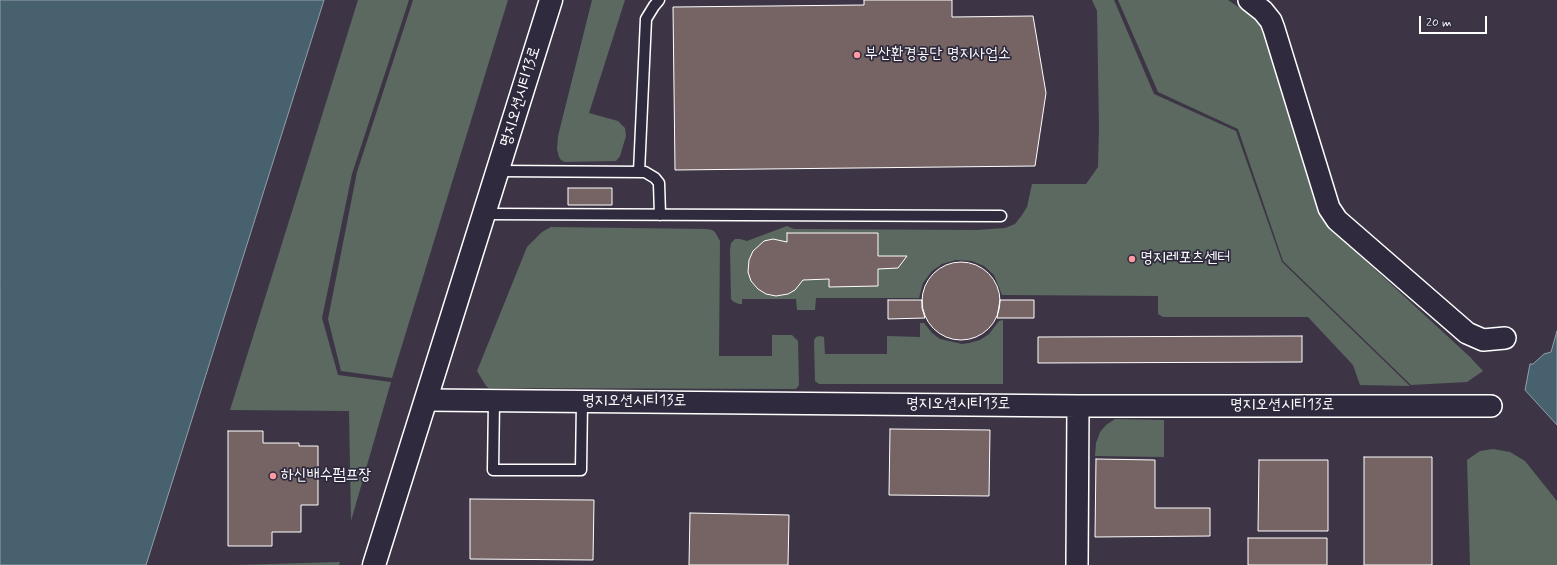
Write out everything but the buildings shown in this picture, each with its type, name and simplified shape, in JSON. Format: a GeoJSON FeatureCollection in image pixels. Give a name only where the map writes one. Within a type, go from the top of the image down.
{"type":"FeatureCollection","features":[{"type":"Feature","properties":{"kind":"street","name":"명지오션시티13로"},"geometry":{"type":"LineString","coordinates":[[374,565],[552,0]]}},
{"type":"Feature","properties":{"kind":"street"},"geometry":{"type":"LineString","coordinates":[[1249,0],[1263,11],[1271,21],[1328,208],[1336,220],[1467,333],[1483,340],[1506,338]]}},
{"type":"Feature","properties":{"kind":"street","name":"명지오션시티13로"},"geometry":{"type":"LineString","coordinates":[[426,400],[1078,406],[1491,406]]}},
{"type":"Feature","properties":{"kind":"street"},"geometry":{"type":"LineString","coordinates":[[1077,565],[1078,406]]}},
{"type":"Feature","properties":{"kind":"lane"},"geometry":{"type":"LineString","coordinates":[[639,172],[646,19],[654,6],[660,0]]}},
{"type":"Feature","properties":{"kind":"lane"},"geometry":{"type":"LineString","coordinates":[[498,171],[645,172],[655,178],[659,183],[660,215]]}},
{"type":"Feature","properties":{"kind":"lane"},"geometry":{"type":"LineString","coordinates":[[484,214],[1002,216]]}},
{"type":"Feature","properties":{"kind":"lane"},"geometry":{"type":"LineString","coordinates":[[494,401],[493,470],[581,470],[582,402]]}},
{"type":"Feature","properties":{"kind":"shaded area"},"geometry":{"type":"Polygon","coordinates":[[[358,0],[409,0],[352,174],[322,318],[338,375],[391,382],[351,521],[349,411],[230,410],[358,0]]]}},
{"type":"Feature","properties":{"kind":"shaded area"},"geometry":{"type":"Polygon","coordinates":[[[413,0],[508,0],[392,378],[341,371],[328,319],[357,172],[413,0]]]}},
{"type":"Feature","properties":{"kind":"shaded area"},"geometry":{"type":"Polygon","coordinates":[[[592,0],[625,0],[589,113],[618,121],[625,128],[626,136],[620,156],[616,161],[565,162],[559,157],[557,149],[558,136],[592,0]]]}},
{"type":"Feature","properties":{"kind":"shaded area"},"geometry":{"type":"Polygon","coordinates":[[[1092,0],[1114,0],[1154,94],[1236,131],[1282,262],[1410,386],[1360,385],[1353,365],[1308,317],[1163,317],[1158,314],[1158,296],[1002,295],[994,275],[984,266],[972,261],[956,260],[942,264],[932,271],[923,283],[919,298],[816,298],[815,310],[797,310],[796,299],[742,299],[742,304],[739,304],[731,299],[730,250],[731,243],[735,239],[747,241],[787,226],[794,229],[977,230],[1005,228],[1015,224],[1027,207],[1032,184],[1086,184],[1098,167],[1099,128],[1097,11],[1092,0]]]}},
{"type":"Feature","properties":{"kind":"shaded area"},"geometry":{"type":"Polygon","coordinates":[[[1118,0],[1228,0],[1263,24],[1329,227],[1470,357],[1483,371],[1467,382],[1411,385],[1283,261],[1238,129],[1158,92],[1118,0]]]}},
{"type":"Feature","properties":{"kind":"shaded area"},"geometry":{"type":"Polygon","coordinates":[[[551,227],[712,230],[715,232],[720,241],[719,356],[772,356],[772,335],[792,335],[798,341],[799,385],[795,389],[489,388],[486,386],[477,371],[527,247],[542,232],[551,227]]]}},
{"type":"Feature","properties":{"kind":"shaded area"},"geometry":{"type":"Polygon","coordinates":[[[1003,320],[1003,384],[819,384],[815,381],[814,340],[816,337],[824,337],[825,354],[887,354],[887,336],[920,337],[920,323],[924,323],[932,333],[940,339],[962,344],[980,340],[989,334],[999,321],[1003,320]]]}},
{"type":"Feature","properties":{"kind":"shaded area"},"geometry":{"type":"Polygon","coordinates":[[[1115,419],[1164,420],[1164,457],[1095,456],[1096,443],[1100,432],[1106,425],[1115,419]]]}},
{"type":"Feature","properties":{"kind":"shaded area"},"geometry":{"type":"Polygon","coordinates":[[[1493,449],[1510,452],[1525,461],[1557,501],[1557,565],[1470,565],[1467,460],[1480,451],[1493,449]]]}},
{"type":"Feature","properties":{"kind":"shaded area"},"geometry":{"type":"Polygon","coordinates":[[[340,562],[339,565],[234,565],[340,562]]]}},
{"type":"Feature","properties":{"kind":"water"},"geometry":{"type":"Polygon","coordinates":[[[0,0],[324,0],[146,565],[0,565],[0,0]]]}},
{"type":"Feature","properties":{"kind":"water"},"geometry":{"type":"Polygon","coordinates":[[[1557,331],[1557,425],[1525,390],[1530,364],[1533,364],[1544,354],[1551,352],[1557,331]]]}},
{"type":"Feature","properties":{"kind":"place","name":"부산환경공단 명지사업소"},"geometry":{"type":"Point","coordinates":[857,55]}},
{"type":"Feature","properties":{"kind":"place","name":"명지레포츠센터"},"geometry":{"type":"Point","coordinates":[1132,259]}},
{"type":"Feature","properties":{"kind":"place","name":"하신배수펌프장"},"geometry":{"type":"Point","coordinates":[273,476]}}]}
